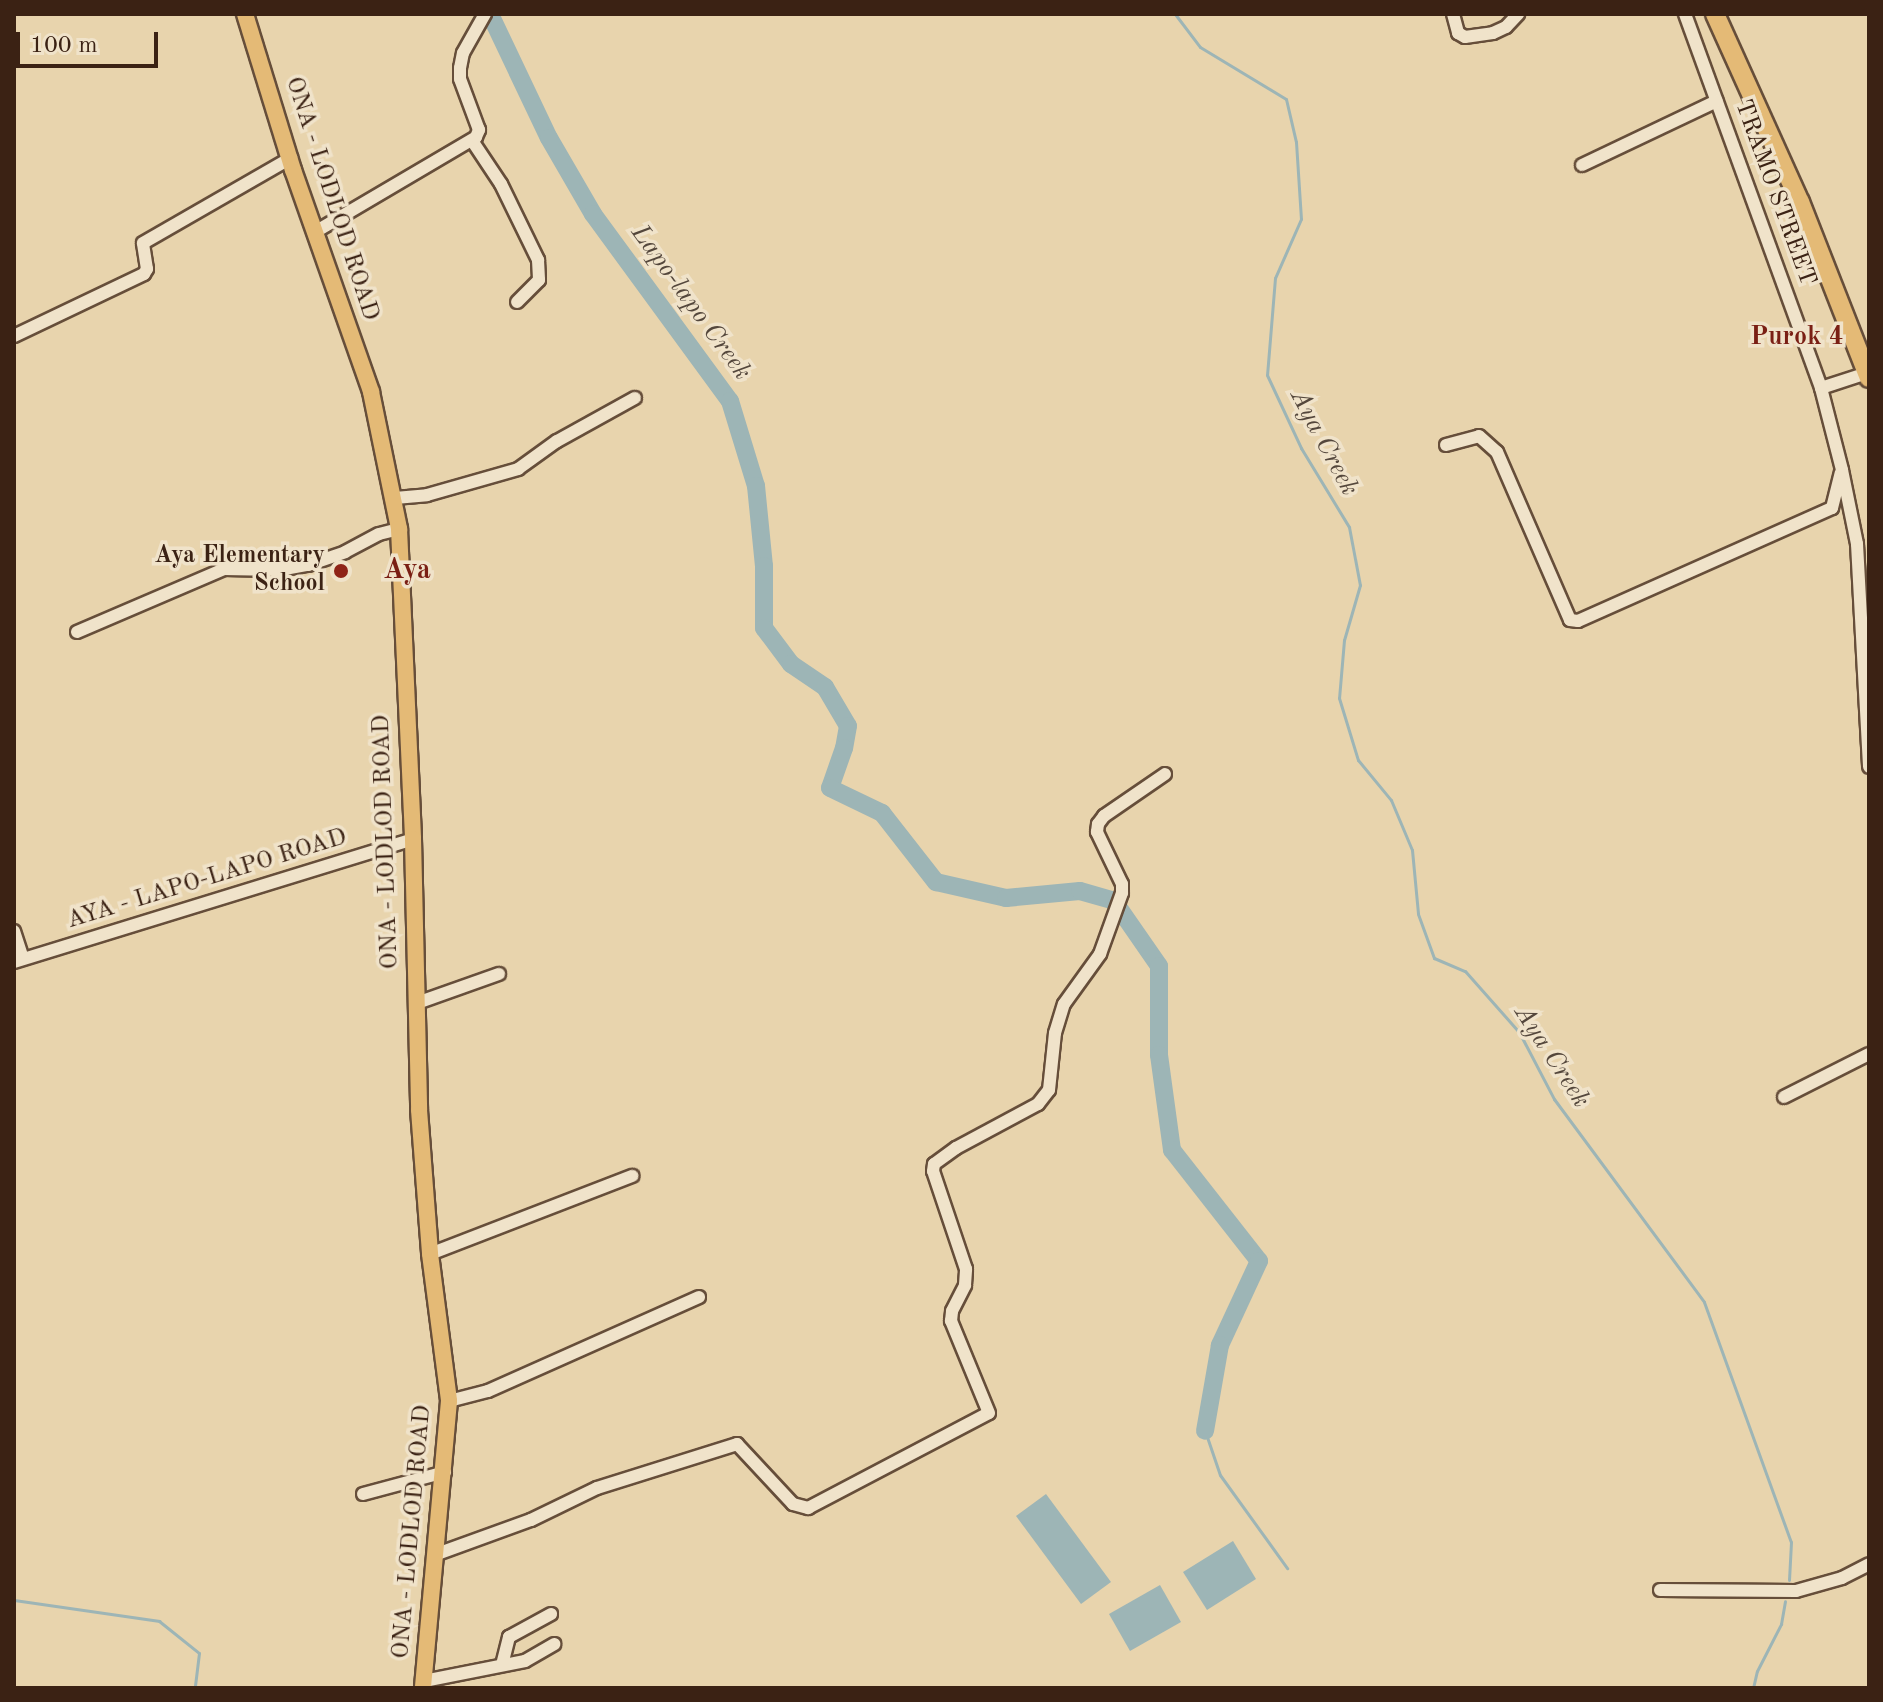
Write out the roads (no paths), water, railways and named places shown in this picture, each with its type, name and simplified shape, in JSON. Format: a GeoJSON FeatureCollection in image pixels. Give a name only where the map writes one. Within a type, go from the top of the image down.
{"type":"FeatureCollection","features":[{"type":"Feature","properties":{"kind":"highway"},"geometry":{"type":"LineString","coordinates":[[1715,14],[1800,202],[1868,375]]}},
{"type":"Feature","properties":{"kind":"main road","name":"ONA - LODLOD ROAD"},"geometry":{"type":"LineString","coordinates":[[245,14],[315,232],[371,392],[399,529],[413,839],[419,1110],[430,1254],[449,1401],[424,1684]]}},
{"type":"Feature","properties":{"kind":"street"},"geometry":{"type":"LineString","coordinates":[[1453,14],[1458,33],[1465,37],[1493,33],[1506,27],[1518,14]]}},
{"type":"Feature","properties":{"kind":"street","name":"TRAMO STREET"},"geometry":{"type":"LineString","coordinates":[[1685,14],[1821,388],[1842,470],[1857,544],[1866,637],[1869,767]]}},
{"type":"Feature","properties":{"kind":"street"},"geometry":{"type":"LineString","coordinates":[[315,232],[473,142],[479,130],[460,79],[460,68],[463,53],[483,17]]}},
{"type":"Feature","properties":{"kind":"street"},"geometry":{"type":"LineString","coordinates":[[1582,165],[1717,101]]}},
{"type":"Feature","properties":{"kind":"street"},"geometry":{"type":"LineString","coordinates":[[473,142],[501,184],[538,260],[539,280],[517,302]]}},
{"type":"Feature","properties":{"kind":"street"},"geometry":{"type":"LineString","coordinates":[[14,336],[144,274],[147,269],[143,243],[291,158]]}},
{"type":"Feature","properties":{"kind":"street"},"geometry":{"type":"LineString","coordinates":[[1821,388],[1868,375]]}},
{"type":"Feature","properties":{"kind":"street"},"geometry":{"type":"LineString","coordinates":[[395,498],[427,495],[518,469],[557,441],[635,398]]}},
{"type":"Feature","properties":{"kind":"street"},"geometry":{"type":"LineString","coordinates":[[1446,445],[1479,436],[1497,452],[1570,620],[1578,621],[1832,508],[1842,470]]}},
{"type":"Feature","properties":{"kind":"street"},"geometry":{"type":"LineString","coordinates":[[77,632],[224,569],[290,569],[323,560],[373,536],[399,529]]}},
{"type":"Feature","properties":{"kind":"street"},"geometry":{"type":"LineString","coordinates":[[437,1554],[531,1520],[597,1488],[737,1444],[793,1504],[808,1508],[989,1413],[951,1321],[952,1311],[965,1285],[966,1269],[933,1171],[934,1164],[956,1148],[1038,1104],[1049,1090],[1055,1033],[1064,1004],[1100,954],[1122,893],[1122,884],[1097,832],[1098,824],[1104,816],[1165,774]]}},
{"type":"Feature","properties":{"kind":"street","name":"AYA - LAPO-LAPO ROAD"},"geometry":{"type":"LineString","coordinates":[[18,961],[413,839]]}},
{"type":"Feature","properties":{"kind":"street"},"geometry":{"type":"LineString","coordinates":[[14,931],[18,961]]}},
{"type":"Feature","properties":{"kind":"street"},"geometry":{"type":"LineString","coordinates":[[417,1003],[499,974]]}},
{"type":"Feature","properties":{"kind":"street"},"geometry":{"type":"LineString","coordinates":[[1784,1097],[1869,1054]]}},
{"type":"Feature","properties":{"kind":"street"},"geometry":{"type":"LineString","coordinates":[[430,1254],[632,1176]]}},
{"type":"Feature","properties":{"kind":"street"},"geometry":{"type":"LineString","coordinates":[[449,1401],[488,1391],[699,1297]]}},
{"type":"Feature","properties":{"kind":"street"},"geometry":{"type":"LineString","coordinates":[[363,1494],[445,1472]]}},
{"type":"Feature","properties":{"kind":"street"},"geometry":{"type":"LineString","coordinates":[[1660,1590],[1796,1591],[1842,1578],[1869,1564]]}},
{"type":"Feature","properties":{"kind":"street"},"geometry":{"type":"LineString","coordinates":[[502,1665],[509,1637],[551,1614]]}},
{"type":"Feature","properties":{"kind":"street"},"geometry":{"type":"LineString","coordinates":[[424,1684],[525,1661],[554,1644]]}},
{"type":"Feature","properties":{"kind":"water"},"geometry":{"type":"Polygon","coordinates":[[[1046,1494],[1111,1582],[1081,1604],[1016,1516],[1046,1494]]]}},
{"type":"Feature","properties":{"kind":"water"},"geometry":{"type":"Polygon","coordinates":[[[1233,1541],[1256,1579],[1207,1610],[1183,1572],[1233,1541]]]}},
{"type":"Feature","properties":{"kind":"water"},"geometry":{"type":"Polygon","coordinates":[[[1160,1585],[1181,1622],[1130,1651],[1109,1614],[1160,1585]]]}},
{"type":"Feature","properties":{"kind":"waterway","name":"Lapo-lapo Creek"},"geometry":{"type":"LineString","coordinates":[[490,14],[549,138],[593,214],[730,401],[756,486],[764,566],[764,628],[791,664],[825,687],[848,726],[830,788],[882,813],[936,882],[1006,898],[1080,891],[1114,901],[1159,966],[1159,1055],[1172,1150],[1259,1261],[1220,1345],[1205,1431]]}},
{"type":"Feature","properties":{"kind":"waterway","name":"Aya Creek"},"geometry":{"type":"LineString","coordinates":[[1175,14],[1200,47],[1286,99],[1296,142],[1301,219],[1275,278],[1267,375],[1301,448],[1349,527],[1360,585],[1344,640],[1339,698],[1358,760],[1391,800],[1412,850],[1418,914],[1434,958],[1465,971],[1519,1032],[1554,1099],[1704,1302],[1791,1542],[1789,1580]]}},
{"type":"Feature","properties":{"kind":"waterway","name":"Lapo-lapo Creek"},"geometry":{"type":"LineString","coordinates":[[1205,1431],[1220,1475],[1287,1568]]}},
{"type":"Feature","properties":{"kind":"waterway"},"geometry":{"type":"LineString","coordinates":[[14,1600],[159,1621],[199,1653],[195,1688]]}},
{"type":"Feature","properties":{"kind":"waterway","name":"Aya Creek"},"geometry":{"type":"LineString","coordinates":[[1753,1688],[1757,1671],[1781,1624],[1785,1601]]}},
{"type":"Feature","properties":{"kind":"place","name":"Aya Elementary School"},"geometry":{"type":"Point","coordinates":[341,571]}},
{"type":"Feature","properties":{"kind":"district","name":"Purok 4"},"geometry":{"type":"Point","coordinates":[1797,338]}},
{"type":"Feature","properties":{"kind":"district","name":"Aya"},"geometry":{"type":"Point","coordinates":[407,571]}}]}
